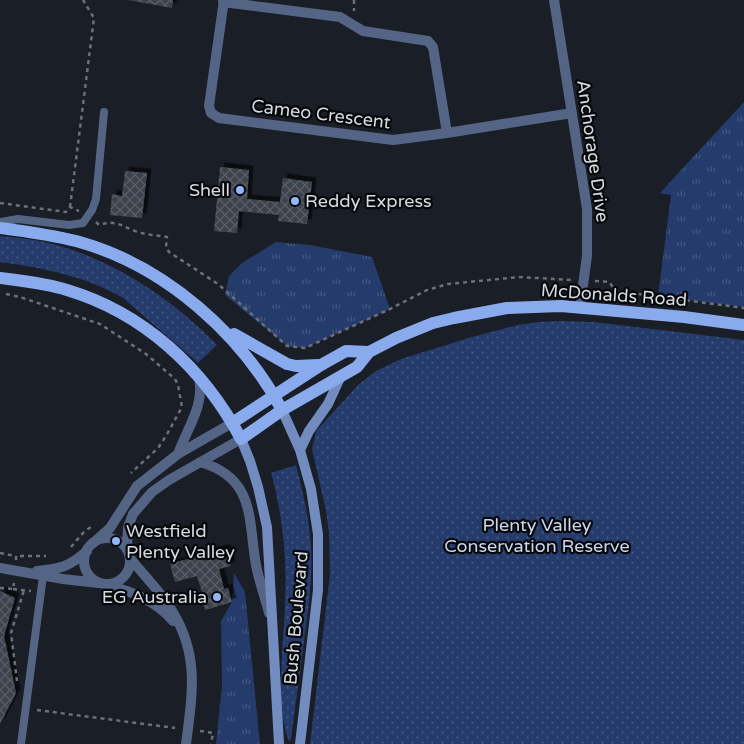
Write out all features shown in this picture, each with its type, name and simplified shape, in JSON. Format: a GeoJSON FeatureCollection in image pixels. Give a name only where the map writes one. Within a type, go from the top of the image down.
{"type":"FeatureCollection","features":[{"type":"Feature","properties":{"kind":"main road"},"geometry":{"type":"LineString","coordinates":[[0,228],[60,237],[109,253],[157,276],[222,327],[287,364],[296,366],[321,365]]}},
{"type":"Feature","properties":{"kind":"main road"},"geometry":{"type":"LineString","coordinates":[[0,278],[43,284],[67,290],[110,307],[133,320],[177,354],[199,376],[220,403],[241,439]]}},
{"type":"Feature","properties":{"kind":"main road","name":"McDonalds Road"},"geometry":{"type":"LineString","coordinates":[[241,439],[282,410],[357,367],[370,352],[396,338],[454,318],[507,308],[539,306],[580,307],[744,325]]}},
{"type":"Feature","properties":{"kind":"main road"},"geometry":{"type":"LineString","coordinates":[[222,327],[244,352],[274,394],[282,410]]}},
{"type":"Feature","properties":{"kind":"main road","name":"McDonalds Road"},"geometry":{"type":"LineString","coordinates":[[232,423],[274,394],[346,351],[370,352]]}},
{"type":"Feature","properties":{"kind":"main road"},"geometry":{"type":"LineString","coordinates":[[300,450],[308,431],[328,404],[340,378]]}},
{"type":"Feature","properties":{"kind":"main road","name":"Bush Boulevard"},"geometry":{"type":"LineString","coordinates":[[282,410],[300,450],[315,508],[318,534],[318,590],[300,744]]}},
{"type":"Feature","properties":{"kind":"main road","name":"Bush Boulevard"},"geometry":{"type":"LineString","coordinates":[[241,439],[258,486],[267,527],[279,744]]}},
{"type":"Feature","properties":{"kind":"street","name":"Anchorage Drive"},"geometry":{"type":"LineString","coordinates":[[554,0],[587,209],[587,256],[580,307]]}},
{"type":"Feature","properties":{"kind":"street","name":"Cameo Crescent"},"geometry":{"type":"LineString","coordinates":[[224,1],[209,106],[211,113],[219,118],[393,140],[572,113]]}},
{"type":"Feature","properties":{"kind":"street"},"geometry":{"type":"LineString","coordinates":[[224,1],[340,17],[363,31],[428,41],[433,47],[447,133]]}},
{"type":"Feature","properties":{"kind":"street"},"geometry":{"type":"LineString","coordinates":[[178,454],[200,404],[202,391],[199,376]]}},
{"type":"Feature","properties":{"kind":"street"},"geometry":{"type":"LineString","coordinates":[[18,570],[61,568],[70,565],[110,528],[137,486],[178,454],[232,423]]}},
{"type":"Feature","properties":{"kind":"street"},"geometry":{"type":"LineString","coordinates":[[0,568],[63,580],[113,584],[122,579],[130,567],[128,527],[138,507],[160,485],[241,439]]}},
{"type":"Feature","properties":{"kind":"street"},"geometry":{"type":"LineString","coordinates":[[200,462],[214,467],[228,476],[245,499],[251,519],[256,565],[272,622]]}},
{"type":"Feature","properties":{"kind":"street"},"geometry":{"type":"LineString","coordinates":[[183,636],[167,614],[158,606],[134,594],[102,584],[91,578],[84,562],[90,547],[101,539],[111,539],[120,542],[166,601],[183,636],[192,663],[193,673],[186,744]]}},
{"type":"Feature","properties":{"kind":"lane"},"geometry":{"type":"LineString","coordinates":[[0,222],[18,219],[69,225],[83,223],[96,199],[104,112]]}},
{"type":"Feature","properties":{"kind":"lane"},"geometry":{"type":"LineString","coordinates":[[22,744],[43,576]]}},
{"type":"Feature","properties":{"kind":"path"},"geometry":{"type":"LineString","coordinates":[[0,203],[66,212],[70,207],[94,18],[83,0]]}},
{"type":"Feature","properties":{"kind":"path"},"geometry":{"type":"LineString","coordinates":[[70,207],[76,208],[99,225],[108,222],[116,223],[138,233],[166,237],[166,247],[170,252],[218,284],[287,346],[292,347],[305,348],[427,290],[448,284],[519,276],[609,282],[616,291],[744,308]]}},
{"type":"Feature","properties":{"kind":"path"},"geometry":{"type":"LineString","coordinates":[[0,293],[20,297],[100,324],[146,354],[175,379],[182,407],[158,448],[126,479]]}},
{"type":"Feature","properties":{"kind":"path"},"geometry":{"type":"LineString","coordinates":[[69,549],[83,532],[95,524]]}},
{"type":"Feature","properties":{"kind":"path"},"geometry":{"type":"LineString","coordinates":[[0,553],[16,556],[54,556]]}},
{"type":"Feature","properties":{"kind":"path"},"geometry":{"type":"LineString","coordinates":[[16,556],[18,570]]}},
{"type":"Feature","properties":{"kind":"path"},"geometry":{"type":"LineString","coordinates":[[13,589],[40,592]]}},
{"type":"Feature","properties":{"kind":"path"},"geometry":{"type":"LineString","coordinates":[[18,684],[14,666],[11,633],[24,590]]}},
{"type":"Feature","properties":{"kind":"path"},"geometry":{"type":"LineString","coordinates":[[26,708],[213,733],[212,744]]}},
{"type":"Feature","properties":{"kind":"green space"},"geometry":{"type":"Polygon","coordinates":[[[744,102],[744,307],[658,296],[671,195],[660,193],[744,102]]]}},
{"type":"Feature","properties":{"kind":"green space"},"geometry":{"type":"Polygon","coordinates":[[[0,236],[53,244],[103,262],[144,285],[164,299],[183,313],[217,345],[198,363],[123,298],[109,290],[63,274],[0,262],[0,236]]]}},
{"type":"Feature","properties":{"kind":"green space"},"geometry":{"type":"Polygon","coordinates":[[[276,242],[310,245],[372,257],[390,309],[305,348],[287,346],[225,295],[229,276],[242,263],[276,242]]]}},
{"type":"Feature","properties":{"kind":"green space","name":"Plenty Valley Conservation Reserve"},"geometry":{"type":"Polygon","coordinates":[[[561,321],[594,322],[744,340],[744,744],[310,744],[330,574],[329,533],[326,511],[312,449],[316,431],[359,384],[376,371],[401,359],[518,325],[561,321]]]}},
{"type":"Feature","properties":{"kind":"green space"},"geometry":{"type":"Polygon","coordinates":[[[296,465],[309,526],[311,570],[301,666],[291,739],[289,741],[282,711],[281,692],[285,553],[279,505],[271,473],[296,465]]]}},
{"type":"Feature","properties":{"kind":"green space"},"geometry":{"type":"Polygon","coordinates":[[[234,573],[245,592],[260,744],[216,744],[222,685],[221,621],[232,602],[234,573]]]}},
{"type":"Feature","properties":{"kind":"building"},"geometry":{"type":"Polygon","coordinates":[[[128,0],[173,0],[172,8],[128,0]]]}},
{"type":"Feature","properties":{"kind":"building"},"geometry":{"type":"Polygon","coordinates":[[[220,167],[249,170],[247,199],[280,202],[283,178],[312,182],[307,224],[278,221],[279,215],[239,211],[237,233],[214,231],[220,167]]]}},
{"type":"Feature","properties":{"kind":"building"},"geometry":{"type":"Polygon","coordinates":[[[125,171],[147,173],[142,218],[110,215],[112,194],[122,196],[125,171]]]}},
{"type":"Feature","properties":{"kind":"building"},"geometry":{"type":"Polygon","coordinates":[[[226,548],[231,566],[219,569],[224,589],[228,588],[232,602],[205,610],[202,600],[204,599],[197,576],[175,582],[170,564],[226,548]]]}},
{"type":"Feature","properties":{"kind":"building"},"geometry":{"type":"Polygon","coordinates":[[[0,591],[15,598],[4,636],[16,693],[0,724],[0,591]]]}},
{"type":"Feature","properties":{"kind":"place","name":"Shell"},"geometry":{"type":"Point","coordinates":[240,190]}},
{"type":"Feature","properties":{"kind":"place","name":"Reddy Express"},"geometry":{"type":"Point","coordinates":[295,201]}},
{"type":"Feature","properties":{"kind":"place","name":"Westfield Plenty Valley"},"geometry":{"type":"Point","coordinates":[116,541]}},
{"type":"Feature","properties":{"kind":"place","name":"EG Australia"},"geometry":{"type":"Point","coordinates":[217,597]}}]}
